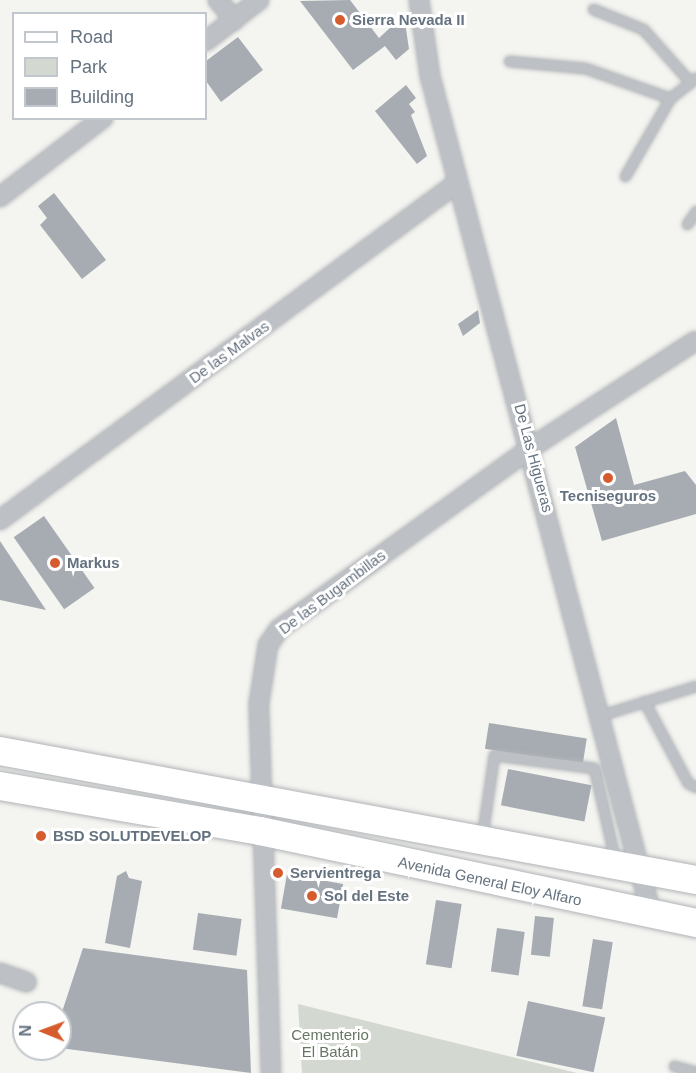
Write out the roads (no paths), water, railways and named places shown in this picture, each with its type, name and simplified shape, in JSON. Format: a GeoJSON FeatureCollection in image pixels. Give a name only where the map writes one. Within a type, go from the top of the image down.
{"type":"FeatureCollection","features":[{"type":"Feature","properties":{"kind":"main road"},"geometry":{"type":"LineString","coordinates":[[0,751],[696,880]]}},
{"type":"Feature","properties":{"kind":"main road","name":"Avenida General Eloy Alfaro"},"geometry":{"type":"LineString","coordinates":[[0,786],[260,831],[652,916],[696,923]]}},
{"type":"Feature","properties":{"kind":"street"},"geometry":{"type":"LineString","coordinates":[[218,0],[234,20]]}},
{"type":"Feature","properties":{"kind":"street"},"geometry":{"type":"LineString","coordinates":[[207,40],[259,0]]}},
{"type":"Feature","properties":{"kind":"street","name":"De Las Higueras"},"geometry":{"type":"LineString","coordinates":[[419,0],[430,76],[457,183],[532,447],[614,765],[644,870],[652,916]]}},
{"type":"Feature","properties":{"kind":"street"},"geometry":{"type":"LineString","coordinates":[[0,197],[100,120]]}},
{"type":"Feature","properties":{"kind":"street","name":"De las Malvas"},"geometry":{"type":"LineString","coordinates":[[0,520],[457,183]]}},
{"type":"Feature","properties":{"kind":"street","name":"De las Bugambillas"},"geometry":{"type":"LineString","coordinates":[[271,1073],[260,831],[261,667],[279,629],[532,447],[695,341]]}},
{"type":"Feature","properties":{"kind":"street"},"geometry":{"type":"LineString","coordinates":[[0,973],[26,982]]}},
{"type":"Feature","properties":{"kind":"lane"},"geometry":{"type":"LineString","coordinates":[[593,9],[643,29],[693,80],[670,98],[625,176]]}},
{"type":"Feature","properties":{"kind":"lane"},"geometry":{"type":"LineString","coordinates":[[509,61],[585,68],[670,98]]}},
{"type":"Feature","properties":{"kind":"lane"},"geometry":{"type":"LineString","coordinates":[[687,224],[696,211]]}},
{"type":"Feature","properties":{"kind":"lane"},"geometry":{"type":"LineString","coordinates":[[601,715],[696,686]]}},
{"type":"Feature","properties":{"kind":"lane"},"geometry":{"type":"LineString","coordinates":[[644,701],[688,783],[696,787]]}},
{"type":"Feature","properties":{"kind":"lane"},"geometry":{"type":"LineString","coordinates":[[482,841],[494,755],[594,768],[614,765]]}},
{"type":"Feature","properties":{"kind":"lane"},"geometry":{"type":"LineString","coordinates":[[594,768],[616,866]]}},
{"type":"Feature","properties":{"kind":"lane"},"geometry":{"type":"LineString","coordinates":[[674,1066],[696,1072]]}},
{"type":"Feature","properties":{"kind":"place","name":"Sierra Nevada II"},"geometry":{"type":"Point","coordinates":[340,20]}},
{"type":"Feature","properties":{"kind":"place","name":"Tecniseguros"},"geometry":{"type":"Point","coordinates":[608,478]}},
{"type":"Feature","properties":{"kind":"place","name":"Markus"},"geometry":{"type":"Point","coordinates":[55,563]}},
{"type":"Feature","properties":{"kind":"place","name":"BSD SOLUTDEVELOP"},"geometry":{"type":"Point","coordinates":[41,836]}},
{"type":"Feature","properties":{"kind":"place","name":"Servientrega"},"geometry":{"type":"Point","coordinates":[278,873]}},
{"type":"Feature","properties":{"kind":"place","name":"Sol del Este"},"geometry":{"type":"Point","coordinates":[312,896]}},
{"type":"Feature","properties":{"kind":"park label","name":"Cementerio El Batán"},"geometry":{"type":"Point","coordinates":[330,1042]}}]}
